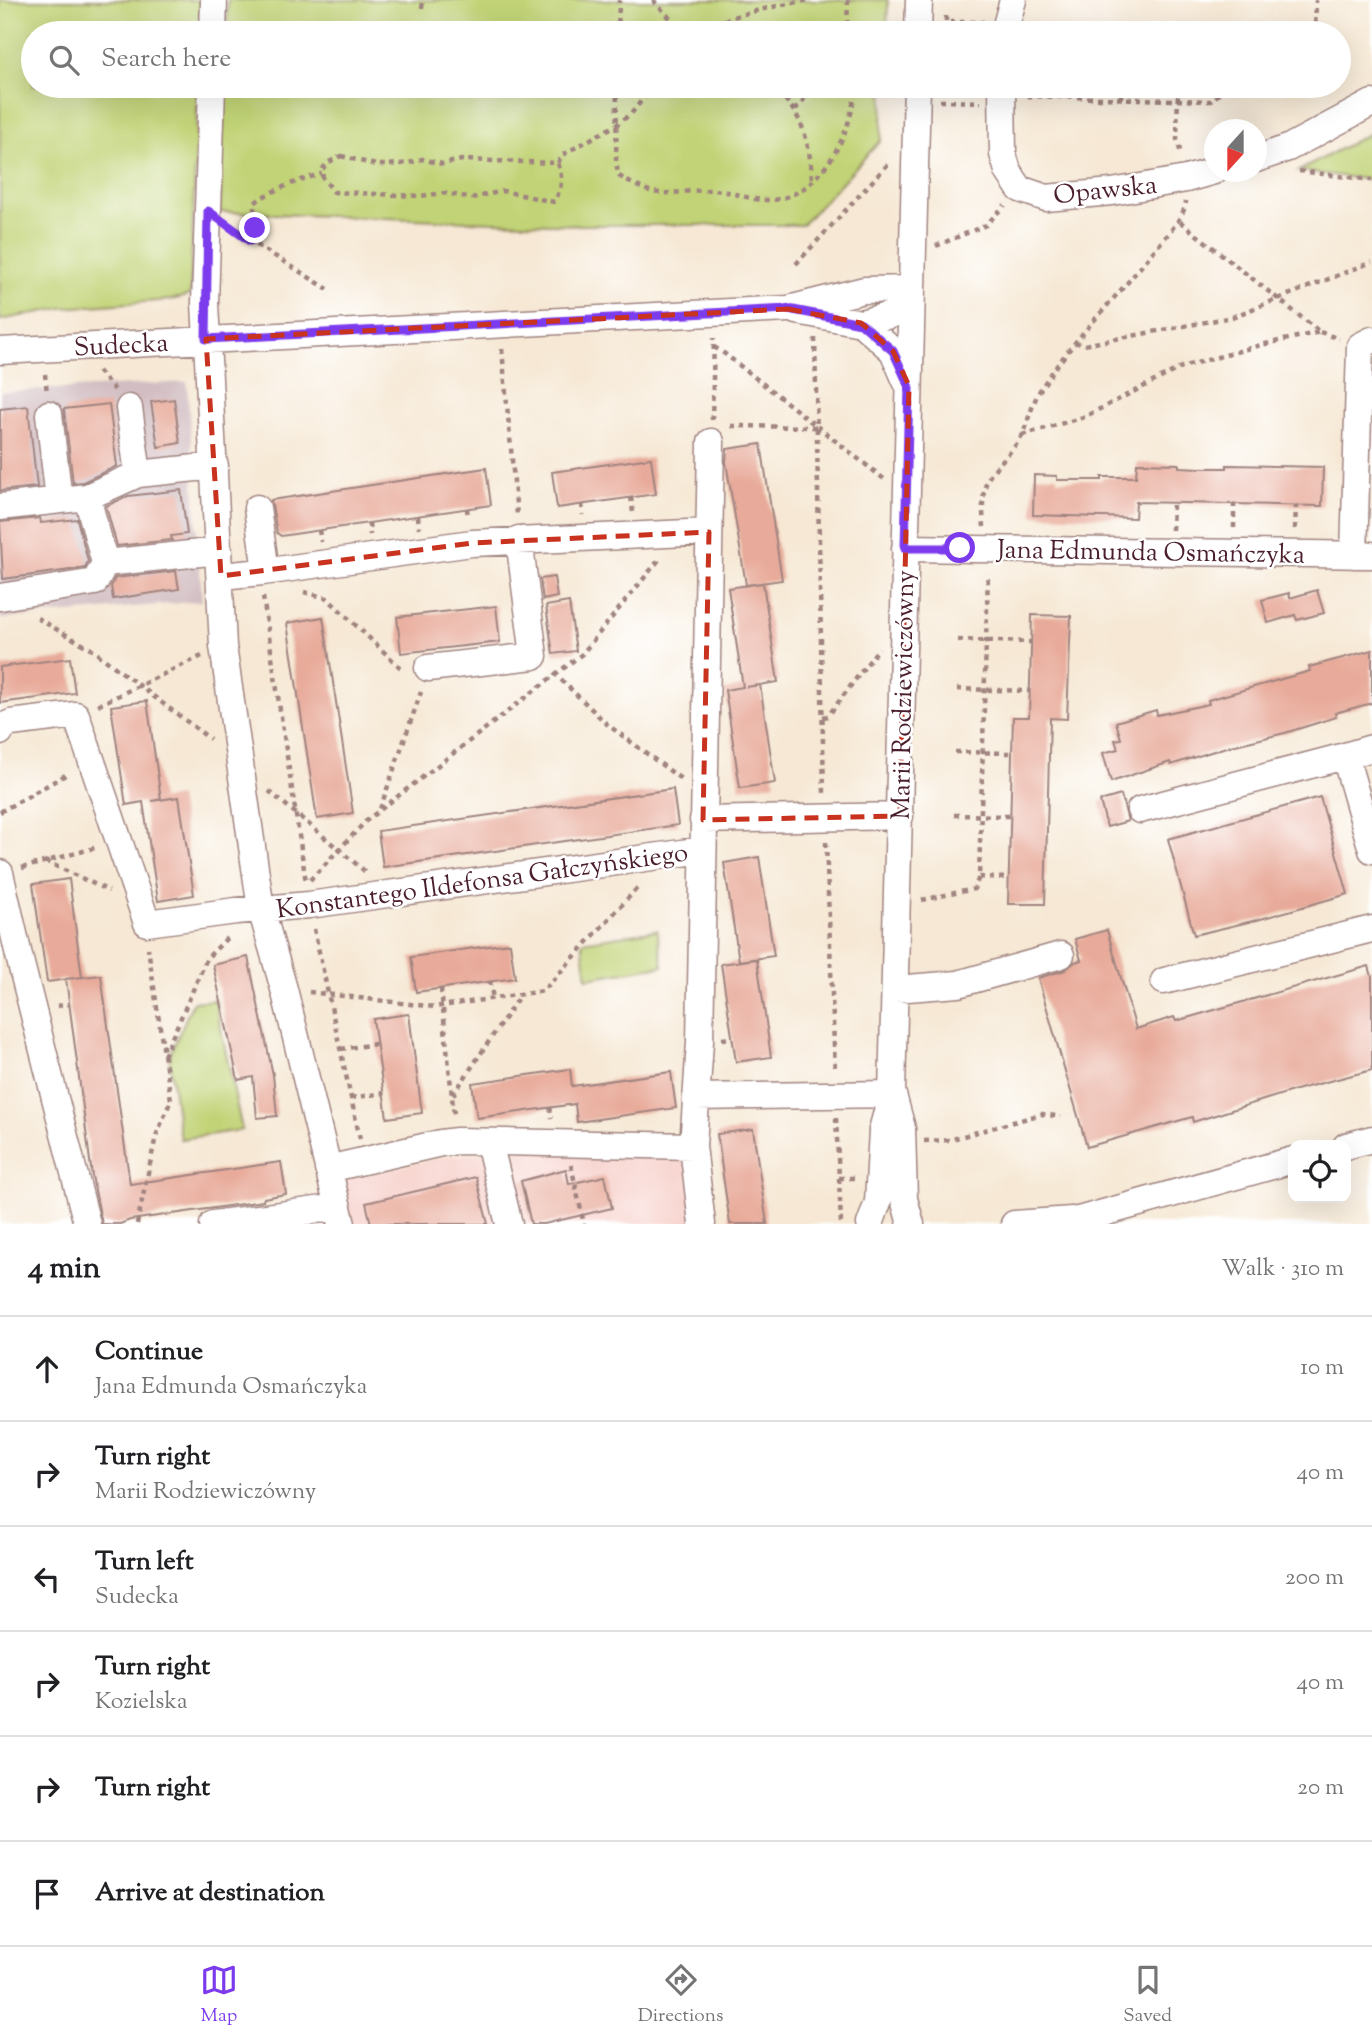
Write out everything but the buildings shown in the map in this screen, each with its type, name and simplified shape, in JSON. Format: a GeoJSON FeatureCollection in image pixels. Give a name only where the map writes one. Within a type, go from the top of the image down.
{"type":"FeatureCollection","features":[{"type":"Feature","properties":{"kind":"street"},"geometry":{"type":"LineString","coordinates":[[213,21],[214,0]]}},
{"type":"Feature","properties":{"kind":"street"},"geometry":{"type":"LineString","coordinates":[[918,21],[919,0]]}},
{"type":"Feature","properties":{"kind":"street","name":"Konstantego Ildefonsa Gałczyńskiego"},"geometry":{"type":"LineString","coordinates":[[212,98],[206,339],[223,646],[261,909],[284,989],[340,1215],[213,1224]]}},
{"type":"Feature","properties":{"kind":"street","name":"Marii Rodziewiczówny"},"geometry":{"type":"LineString","coordinates":[[870,1224],[878,1202],[882,1130],[892,1094],[917,98]]}},
{"type":"Feature","properties":{"kind":"street","name":"Opawska"},"geometry":{"type":"LineString","coordinates":[[1003,98],[1003,154],[1008,171],[1020,190],[1046,198],[1112,192],[1204,174]]}},
{"type":"Feature","properties":{"kind":"street"},"geometry":{"type":"LineString","coordinates":[[1267,155],[1288,148],[1372,103]]}},
{"type":"Feature","properties":{"kind":"street","name":"Sudecka"},"geometry":{"type":"LineString","coordinates":[[0,351],[788,309],[864,290],[911,297]]}},
{"type":"Feature","properties":{"kind":"street","name":"Sudecka"},"geometry":{"type":"LineString","coordinates":[[788,309],[861,323],[890,315],[911,297]]}},
{"type":"Feature","properties":{"kind":"street"},"geometry":{"type":"LineString","coordinates":[[861,323],[893,351],[909,386]]}},
{"type":"Feature","properties":{"kind":"street","name":"Jana Edmunda Osmańczyka"},"geometry":{"type":"LineString","coordinates":[[905,548],[988,547],[1363,555],[1360,346],[1372,340]]}},
{"type":"Feature","properties":{"kind":"street"},"geometry":{"type":"LineString","coordinates":[[129,408],[138,474]]}},
{"type":"Feature","properties":{"kind":"street"},"geometry":{"type":"LineString","coordinates":[[49,414],[59,500]]}},
{"type":"Feature","properties":{"kind":"street","name":"Konstantego Ildefonsa Gałczyńskiego"},"geometry":{"type":"LineString","coordinates":[[702,1224],[692,1146],[700,1042],[711,434]]}},
{"type":"Feature","properties":{"kind":"street"},"geometry":{"type":"LineString","coordinates":[[0,507],[87,497],[138,474],[215,466]]}},
{"type":"Feature","properties":{"kind":"street"},"geometry":{"type":"LineString","coordinates":[[0,597],[96,582],[105,563],[87,497]]}},
{"type":"Feature","properties":{"kind":"street"},"geometry":{"type":"LineString","coordinates":[[257,508],[265,564],[263,572]]}},
{"type":"Feature","properties":{"kind":"street"},"geometry":{"type":"LineString","coordinates":[[105,563],[220,563],[263,572],[422,549],[519,539],[709,532]]}},
{"type":"Feature","properties":{"kind":"street"},"geometry":{"type":"LineString","coordinates":[[428,668],[534,656],[519,539]]}},
{"type":"Feature","properties":{"kind":"street"},"geometry":{"type":"LineString","coordinates":[[0,732],[4,726],[11,723],[76,715],[144,915],[261,909]]}},
{"type":"Feature","properties":{"kind":"street"},"geometry":{"type":"LineString","coordinates":[[1140,810],[1372,748]]}},
{"type":"Feature","properties":{"kind":"street"},"geometry":{"type":"LineString","coordinates":[[1345,755],[1372,850]]}},
{"type":"Feature","properties":{"kind":"street"},"geometry":{"type":"LineString","coordinates":[[703,808],[825,818],[900,816]]}},
{"type":"Feature","properties":{"kind":"street","name":"Konstantego Ildefonsa Gałczyńskiego"},"geometry":{"type":"LineString","coordinates":[[261,909],[309,905],[702,850]]}},
{"type":"Feature","properties":{"kind":"street"},"geometry":{"type":"LineString","coordinates":[[6,872],[23,973],[87,1224]]}},
{"type":"Feature","properties":{"kind":"street"},"geometry":{"type":"LineString","coordinates":[[1164,981],[1372,929]]}},
{"type":"Feature","properties":{"kind":"street"},"geometry":{"type":"LineString","coordinates":[[895,989],[958,984],[1061,955]]}},
{"type":"Feature","properties":{"kind":"street"},"geometry":{"type":"LineString","coordinates":[[696,1097],[892,1094]]}},
{"type":"Feature","properties":{"kind":"street","name":"Marii Rodziewiczówny"},"geometry":{"type":"LineString","coordinates":[[892,1094],[902,1128],[904,1199],[911,1224]]}},
{"type":"Feature","properties":{"kind":"street"},"geometry":{"type":"LineString","coordinates":[[1351,1145],[1372,1139]]}},
{"type":"Feature","properties":{"kind":"street"},"geometry":{"type":"LineString","coordinates":[[328,1170],[457,1141],[692,1146]]}},
{"type":"Feature","properties":{"kind":"street"},"geometry":{"type":"LineString","coordinates":[[489,1143],[509,1224]]}},
{"type":"Feature","properties":{"kind":"street"},"geometry":{"type":"LineString","coordinates":[[1014,1224],[1068,1222],[1288,1161]]}},
{"type":"Feature","properties":{"kind":"street"},"geometry":{"type":"LineString","coordinates":[[879,1224],[901,1224]]}},
{"type":"Feature","properties":{"kind":"path"},"geometry":{"type":"LineString","coordinates":[[422,8],[423,0]]}},
{"type":"Feature","properties":{"kind":"path"},"geometry":{"type":"LineString","coordinates":[[618,21],[619,0]]}},
{"type":"Feature","properties":{"kind":"path"},"geometry":{"type":"LineString","coordinates":[[653,0],[673,21]]}},
{"type":"Feature","properties":{"kind":"path"},"geometry":{"type":"LineString","coordinates":[[728,21],[779,5],[809,0]]}},
{"type":"Feature","properties":{"kind":"path"},"geometry":{"type":"LineString","coordinates":[[848,0],[848,21]]}},
{"type":"Feature","properties":{"kind":"path"},"geometry":{"type":"LineString","coordinates":[[1315,21],[1316,0]]}},
{"type":"Feature","properties":{"kind":"path"},"geometry":{"type":"LineString","coordinates":[[962,21],[1008,18]]}},
{"type":"Feature","properties":{"kind":"path"},"geometry":{"type":"LineString","coordinates":[[617,98],[616,164],[619,176],[640,190],[658,194],[711,190],[763,200],[797,194],[812,182],[838,148],[849,122],[853,98]]}},
{"type":"Feature","properties":{"kind":"path"},"geometry":{"type":"LineString","coordinates":[[558,163],[462,160],[442,164],[422,159],[376,165],[341,156],[327,163],[322,174],[334,192],[421,196],[444,193],[472,198],[503,191],[554,202],[560,192],[562,174],[558,163],[562,155],[617,125],[631,114],[644,98]]}},
{"type":"Feature","properties":{"kind":"path"},"geometry":{"type":"LineString","coordinates":[[785,98],[805,130],[812,182]]}},
{"type":"Feature","properties":{"kind":"path"},"geometry":{"type":"LineString","coordinates":[[795,110],[805,98]]}},
{"type":"Feature","properties":{"kind":"path"},"geometry":{"type":"LineString","coordinates":[[940,101],[990,102],[996,98]]}},
{"type":"Feature","properties":{"kind":"path"},"geometry":{"type":"LineString","coordinates":[[1091,98],[1211,101],[1214,98]]}},
{"type":"Feature","properties":{"kind":"path"},"geometry":{"type":"LineString","coordinates":[[922,900],[974,889],[979,877],[988,547],[984,524],[985,488],[988,478],[1022,436],[1039,390],[1075,342],[1126,286],[1186,208],[1186,179],[1177,139],[1178,100]]}},
{"type":"Feature","properties":{"kind":"path"},"geometry":{"type":"LineString","coordinates":[[796,264],[916,134]]}},
{"type":"Feature","properties":{"kind":"path"},"geometry":{"type":"LineString","coordinates":[[1288,148],[1299,171],[1372,180]]}},
{"type":"Feature","properties":{"kind":"path"},"geometry":{"type":"LineString","coordinates":[[250,241],[255,228],[254,204],[258,198],[291,186],[303,178],[322,174]]}},
{"type":"Feature","properties":{"kind":"path"},"geometry":{"type":"LineString","coordinates":[[936,246],[986,225],[1020,190]]}},
{"type":"Feature","properties":{"kind":"path"},"geometry":{"type":"LineString","coordinates":[[208,211],[250,241],[328,289]]}},
{"type":"Feature","properties":{"kind":"path"},"geometry":{"type":"LineString","coordinates":[[1022,436],[1084,417],[1182,367],[1320,332],[1178,220]]}},
{"type":"Feature","properties":{"kind":"path"},"geometry":{"type":"LineString","coordinates":[[1075,342],[1084,345],[1232,317],[1372,262]]}},
{"type":"Feature","properties":{"kind":"path"},"geometry":{"type":"LineString","coordinates":[[714,313],[711,434],[817,427]]}},
{"type":"Feature","properties":{"kind":"path"},"geometry":{"type":"LineString","coordinates":[[816,337],[825,818],[841,1224]]}},
{"type":"Feature","properties":{"kind":"path"},"geometry":{"type":"LineString","coordinates":[[713,347],[890,483]]}},
{"type":"Feature","properties":{"kind":"path"},"geometry":{"type":"LineString","coordinates":[[502,348],[519,539]]}},
{"type":"Feature","properties":{"kind":"path"},"geometry":{"type":"LineString","coordinates":[[263,572],[261,582],[306,885],[380,810],[582,654],[658,561],[656,533]]}},
{"type":"Feature","properties":{"kind":"path"},"geometry":{"type":"LineString","coordinates":[[301,592],[327,598],[404,671],[428,668],[380,810]]}},
{"type":"Feature","properties":{"kind":"path"},"geometry":{"type":"LineString","coordinates":[[35,616],[91,649],[219,745],[237,748]]}},
{"type":"Feature","properties":{"kind":"path"},"geometry":{"type":"LineString","coordinates":[[823,717],[828,716],[887,636],[905,634]]}},
{"type":"Feature","properties":{"kind":"path"},"geometry":{"type":"LineString","coordinates":[[958,640],[1031,642]]}},
{"type":"Feature","properties":{"kind":"path"},"geometry":{"type":"LineString","coordinates":[[76,715],[223,646]]}},
{"type":"Feature","properties":{"kind":"path"},"geometry":{"type":"LineString","coordinates":[[534,656],[545,657],[555,674],[608,725],[703,808]]}},
{"type":"Feature","properties":{"kind":"path"},"geometry":{"type":"LineString","coordinates":[[957,689],[1030,691]]}},
{"type":"Feature","properties":{"kind":"path"},"geometry":{"type":"LineString","coordinates":[[955,752],[1012,753]]}},
{"type":"Feature","properties":{"kind":"path"},"geometry":{"type":"LineString","coordinates":[[0,812],[91,760]]}},
{"type":"Feature","properties":{"kind":"path"},"geometry":{"type":"LineString","coordinates":[[242,785],[259,784],[338,851],[359,865],[387,894]]}},
{"type":"Feature","properties":{"kind":"path"},"geometry":{"type":"LineString","coordinates":[[954,815],[1010,816]]}},
{"type":"Feature","properties":{"kind":"path"},"geometry":{"type":"LineString","coordinates":[[6,872],[119,842]]}},
{"type":"Feature","properties":{"kind":"path"},"geometry":{"type":"LineString","coordinates":[[284,989],[443,1006],[543,991],[654,869],[658,857]]}},
{"type":"Feature","properties":{"kind":"path"},"geometry":{"type":"LineString","coordinates":[[45,861],[144,915],[171,1100],[156,1136],[137,1224]]}},
{"type":"Feature","properties":{"kind":"path"},"geometry":{"type":"LineString","coordinates":[[979,877],[1008,877]]}},
{"type":"Feature","properties":{"kind":"path"},"geometry":{"type":"LineString","coordinates":[[309,905],[365,1161]]}},
{"type":"Feature","properties":{"kind":"path"},"geometry":{"type":"LineString","coordinates":[[163,1057],[206,958],[261,909]]}},
{"type":"Feature","properties":{"kind":"path"},"geometry":{"type":"LineString","coordinates":[[490,981],[493,999]]}},
{"type":"Feature","properties":{"kind":"path"},"geometry":{"type":"LineString","coordinates":[[441,989],[457,1141]]}},
{"type":"Feature","properties":{"kind":"path"},"geometry":{"type":"LineString","coordinates":[[452,1096],[520,995]]}},
{"type":"Feature","properties":{"kind":"path"},"geometry":{"type":"LineString","coordinates":[[341,1049],[376,1044]]}},
{"type":"Feature","properties":{"kind":"path"},"geometry":{"type":"LineString","coordinates":[[351,1098],[383,1093]]}},
{"type":"Feature","properties":{"kind":"path"},"geometry":{"type":"LineString","coordinates":[[902,1141],[949,1140],[1042,1114],[1061,1117]]}},
{"type":"Feature","properties":{"kind":"path"},"geometry":{"type":"LineString","coordinates":[[567,1144],[584,1224]]}},
{"type":"Feature","properties":{"kind":"path"},"geometry":{"type":"LineString","coordinates":[[839,1178],[866,1178]]}},
{"type":"Feature","properties":{"kind":"highlighted area"},"geometry":{"type":"Polygon","coordinates":[[[788,309],[861,323],[893,351],[909,386],[900,816],[703,820],[709,532],[472,543],[221,576],[206,339],[788,309]]]}},
{"type":"Feature","properties":{"kind":"shaded area"},"geometry":{"type":"Polygon","coordinates":[[[187,382],[202,601],[0,619],[0,392],[187,382]]]}},
{"type":"Feature","properties":{"kind":"shaded area"},"geometry":{"type":"Polygon","coordinates":[[[704,1133],[714,1224],[298,1224],[318,1220],[319,1186],[446,1156],[704,1133]]]}},
{"type":"Feature","properties":{"kind":"green space"},"geometry":{"type":"Polygon","coordinates":[[[0,0],[201,0],[200,21],[21,21],[21,98],[198,98],[190,295],[171,300],[62,308],[0,320],[0,0]]]}},
{"type":"Feature","properties":{"kind":"green space"},"geometry":{"type":"Polygon","coordinates":[[[228,0],[888,0],[887,21],[227,21],[228,0]]]}},
{"type":"Feature","properties":{"kind":"green space"},"geometry":{"type":"Polygon","coordinates":[[[225,98],[883,98],[881,140],[802,225],[580,225],[220,212],[225,98]]]}},
{"type":"Feature","properties":{"kind":"green space"},"geometry":{"type":"Polygon","coordinates":[[[1372,132],[1372,180],[1299,171],[1372,132]]]}},
{"type":"Feature","properties":{"kind":"green space"},"geometry":{"type":"Polygon","coordinates":[[[657,930],[663,966],[587,978],[582,942],[657,930]]]}},
{"type":"Feature","properties":{"kind":"green space"},"geometry":{"type":"Polygon","coordinates":[[[215,1000],[242,1130],[180,1139],[169,1057],[193,1002],[215,1000]]]}},
{"type":"Feature","properties":{"kind":"route"},"geometry":{"type":"LineString","coordinates":[[255,228],[250,241],[208,211],[206,339],[788,309],[861,323],[893,351],[909,386],[905,548],[960,548]]}}]}
